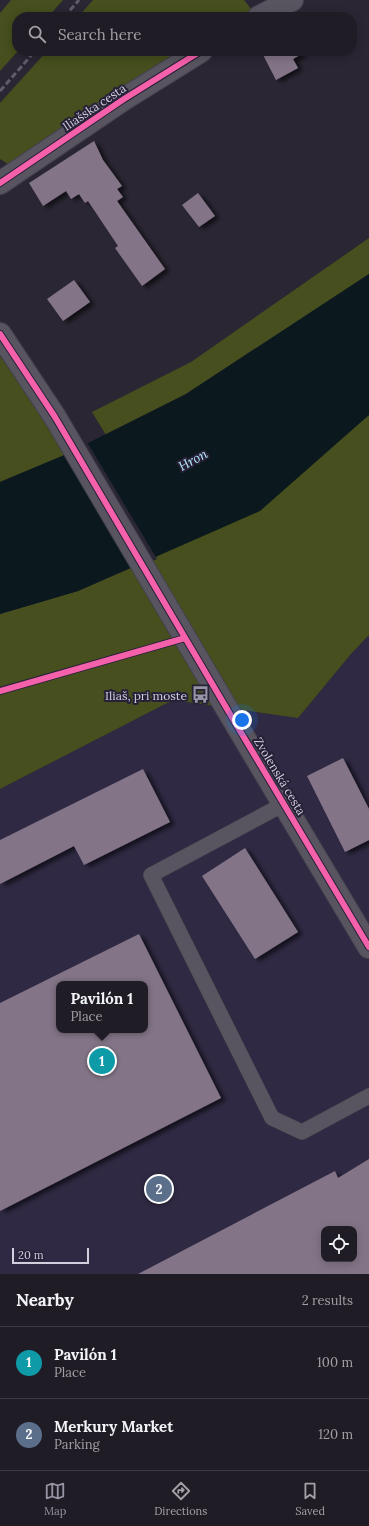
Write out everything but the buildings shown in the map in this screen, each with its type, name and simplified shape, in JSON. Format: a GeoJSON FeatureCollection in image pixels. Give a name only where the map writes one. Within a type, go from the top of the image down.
{"type":"FeatureCollection","features":[{"type":"Feature","properties":{"kind":"street"},"geometry":{"type":"LineString","coordinates":[[269,12],[292,0]]}},
{"type":"Feature","properties":{"kind":"street","name":"Iliašska cesta"},"geometry":{"type":"LineString","coordinates":[[0,183],[124,99],[193,56]]}},
{"type":"Feature","properties":{"kind":"street","name":"Zvolenská cesta"},"geometry":{"type":"LineString","coordinates":[[0,334],[55,417],[369,947]]}},
{"type":"Feature","properties":{"kind":"lane"},"geometry":{"type":"LineString","coordinates":[[284,804],[151,875],[272,1118],[302,1132],[369,1096]]}},
{"type":"Feature","properties":{"kind":"shaded area"},"geometry":{"type":"Polygon","coordinates":[[[369,635],[369,1274],[0,1274],[0,789],[173,700],[298,718],[351,654],[369,635]]]}},
{"type":"Feature","properties":{"kind":"green space"},"geometry":{"type":"Polygon","coordinates":[[[11,0],[63,0],[52,12],[12,12],[12,56],[14,56],[0,71],[0,13],[11,0]]]}},
{"type":"Feature","properties":{"kind":"green space"},"geometry":{"type":"Polygon","coordinates":[[[93,0],[244,0],[252,10],[248,12],[82,12],[93,0]]]}},
{"type":"Feature","properties":{"kind":"green space"},"geometry":{"type":"Polygon","coordinates":[[[42,56],[174,56],[93,106],[8,164],[0,159],[0,103],[42,56]]]}},
{"type":"Feature","properties":{"kind":"green space"},"geometry":{"type":"Polygon","coordinates":[[[369,238],[369,274],[186,394],[106,435],[92,412],[191,362],[369,238]]]}},
{"type":"Feature","properties":{"kind":"green space"},"geometry":{"type":"Polygon","coordinates":[[[0,356],[46,422],[65,455],[0,482],[0,356]]]}},
{"type":"Feature","properties":{"kind":"green space"},"geometry":{"type":"Polygon","coordinates":[[[369,415],[369,635],[351,654],[298,718],[173,700],[0,789],[0,614],[78,591],[156,557],[369,415]]]}},
{"type":"Feature","properties":{"kind":"water","name":"Hron"},"geometry":{"type":"Polygon","coordinates":[[[369,274],[369,415],[260,511],[78,591],[0,614],[0,482],[62,456],[186,394],[369,274]]]}},
{"type":"Feature","properties":{"kind":"pier"},"geometry":{"type":"Polygon","coordinates":[[[87,442],[157,559],[133,569],[64,453],[87,442]]]}},
{"type":"Feature","properties":{"kind":"railway"},"geometry":{"type":"LineString","coordinates":[[68,12],[79,0]]}},
{"type":"Feature","properties":{"kind":"railway"},"geometry":{"type":"LineString","coordinates":[[0,91],[31,56]]}},
{"type":"Feature","properties":{"kind":"cycle path"},"geometry":{"type":"LineString","coordinates":[[0,183],[124,99],[193,56]]}},
{"type":"Feature","properties":{"kind":"cycle path"},"geometry":{"type":"LineString","coordinates":[[0,334],[55,417],[369,947]]}},
{"type":"Feature","properties":{"kind":"cycle path"},"geometry":{"type":"LineString","coordinates":[[0,691],[185,638]]}},
{"type":"Feature","properties":{"kind":"place","name":"Iliaš, pri moste"},"geometry":{"type":"Point","coordinates":[200,695]}},
{"type":"Feature","properties":{"kind":"place","name":"Pavilón 1"},"geometry":{"type":"Point","coordinates":[102,1061]}},
{"type":"Feature","properties":{"kind":"place","name":"Merkury Market"},"geometry":{"type":"Point","coordinates":[159,1189]}}]}
